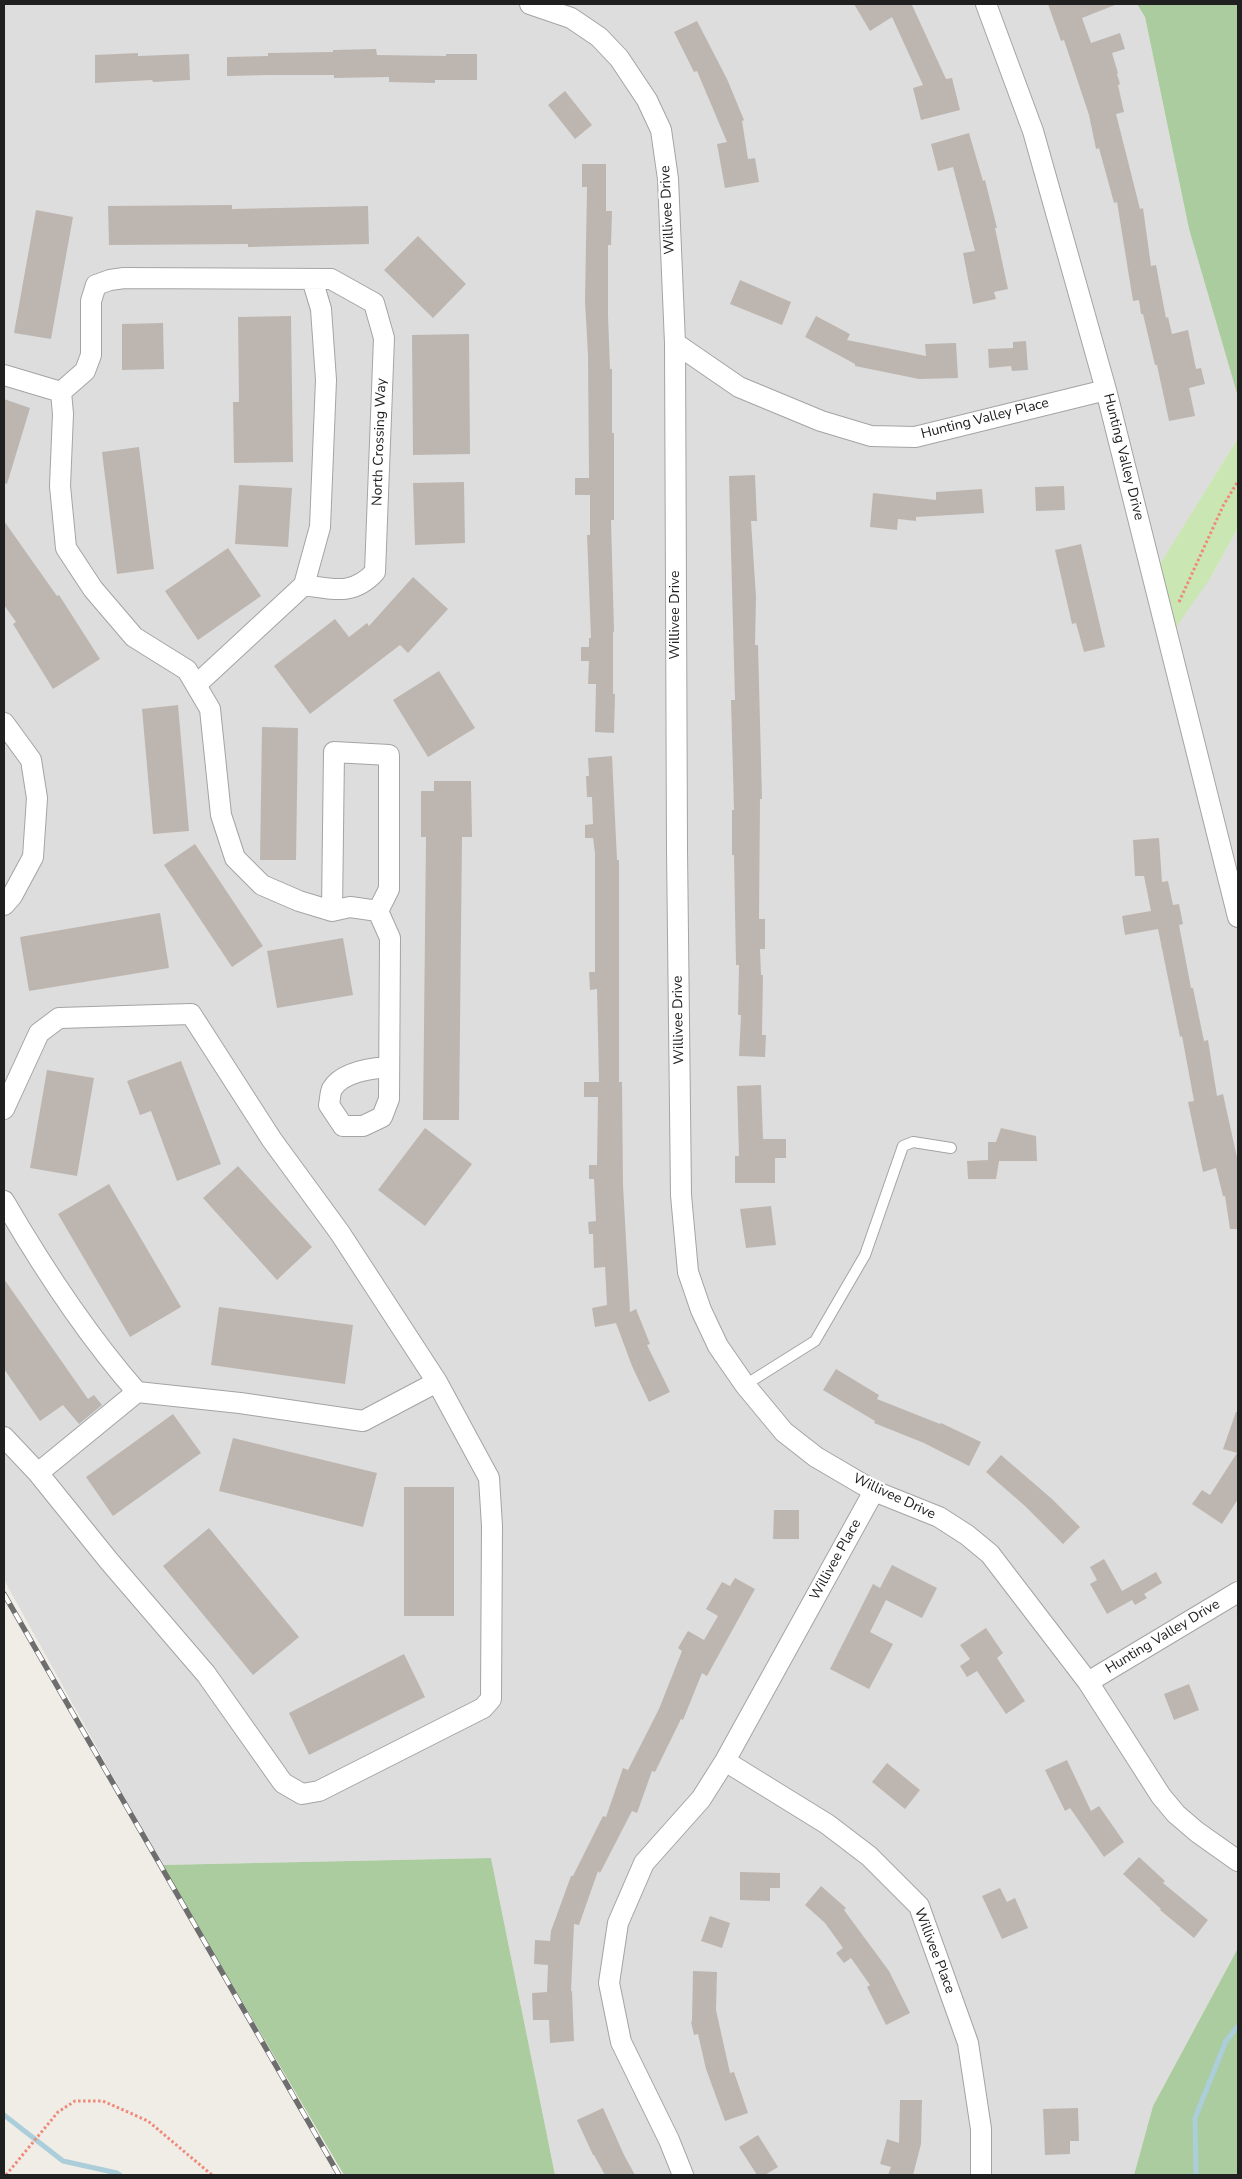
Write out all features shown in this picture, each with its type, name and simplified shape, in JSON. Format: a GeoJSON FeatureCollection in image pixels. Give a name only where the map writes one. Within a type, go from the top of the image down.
{"type":"FeatureCollection","features":[{"type":"Feature","properties":{"kind":"street","name":"Willivee Drive"},"geometry":{"type":"LineString","coordinates":[[530,4],[571,18],[599,37],[619,58],[647,100],[661,130],[668,179],[675,343],[681,1195],[688,1272],[701,1310],[718,1346],[745,1385],[784,1432],[816,1458],[874,1491],[938,1517],[967,1535],[990,1554],[1088,1682],[1161,1796],[1176,1814],[1197,1832],[1238,1861]]}},
{"type":"Feature","properties":{"kind":"street","name":"Hunting Valley Drive"},"geometry":{"type":"LineString","coordinates":[[986,4],[1033,132],[1106,390],[1238,917]]}},
{"type":"Feature","properties":{"kind":"street","name":"North Crossing Way"},"geometry":{"type":"LineString","coordinates":[[61,392],[84,371],[91,355],[91,301],[96,286],[110,280],[124,278],[332,280],[374,303],[384,338],[375,572],[366,582],[355,588],[341,590],[304,585]]}},
{"type":"Feature","properties":{"kind":"street"},"geometry":{"type":"LineString","coordinates":[[196,685],[304,585],[320,527],[326,380],[321,309],[312,279]]}},
{"type":"Feature","properties":{"kind":"street","name":"Hunting Valley Place"},"geometry":{"type":"LineString","coordinates":[[675,343],[739,387],[821,421],[872,436],[915,436],[1106,390]]}},
{"type":"Feature","properties":{"kind":"street"},"geometry":{"type":"LineString","coordinates":[[4,375],[61,392],[63,414],[60,486],[66,548],[93,589],[134,637],[187,670],[210,709],[221,815],[235,858],[262,885],[300,902],[332,911],[350,907],[378,911]]}},
{"type":"Feature","properties":{"kind":"street"},"geometry":{"type":"LineString","coordinates":[[4,723],[31,760],[37,798],[33,857],[12,896],[4,905]]}},
{"type":"Feature","properties":{"kind":"street"},"geometry":{"type":"LineString","coordinates":[[332,911],[334,752],[389,755],[389,889],[378,911]]}},
{"type":"Feature","properties":{"kind":"street"},"geometry":{"type":"LineString","coordinates":[[378,911],[390,938],[389,1067]]}},
{"type":"Feature","properties":{"kind":"street"},"geometry":{"type":"LineString","coordinates":[[4,1109],[39,1033],[59,1018],[191,1014],[272,1140],[340,1233],[437,1382],[489,1478],[492,1526],[492,1699],[483,1708],[319,1791],[302,1794],[283,1783],[206,1674],[109,1561],[38,1473],[4,1436]]}},
{"type":"Feature","properties":{"kind":"street"},"geometry":{"type":"LineString","coordinates":[[4,1201],[40,1262],[118,1371],[137,1392],[240,1403],[363,1421],[437,1382]]}},
{"type":"Feature","properties":{"kind":"street"},"geometry":{"type":"LineString","coordinates":[[38,1473],[137,1392]]}},
{"type":"Feature","properties":{"kind":"street","name":"Willivee Place"},"geometry":{"type":"LineString","coordinates":[[683,2175],[669,2140],[621,2042],[609,1983],[618,1923],[644,1862],[701,1799],[725,1761],[874,1491]]}},
{"type":"Feature","properties":{"kind":"street","name":"Hunting Valley Drive"},"geometry":{"type":"LineString","coordinates":[[1088,1682],[1238,1592]]}},
{"type":"Feature","properties":{"kind":"street","name":"Willivee Place"},"geometry":{"type":"LineString","coordinates":[[725,1761],[828,1824],[869,1856],[918,1906],[968,2043],[981,2129],[980,2175]]}},
{"type":"Feature","properties":{"kind":"lane"},"geometry":{"type":"LineString","coordinates":[[745,1385],[814,1341],[865,1255],[903,1146],[914,1142],[951,1148]]}},
{"type":"Feature","properties":{"kind":"path"},"geometry":{"type":"LineString","coordinates":[[1178,603],[1223,506],[1238,481]]}},
{"type":"Feature","properties":{"kind":"path"},"geometry":{"type":"LineString","coordinates":[[6,2175],[58,2112],[75,2101],[103,2101],[148,2121],[212,2175]]}},
{"type":"Feature","properties":{"kind":"shaded area"},"geometry":{"type":"Polygon","coordinates":[[[4,4],[1137,4],[1145,17],[1189,229],[1238,397],[1238,438],[1157,570],[1211,577],[1238,528],[1238,1948],[1153,2106],[1134,2175],[555,2175],[491,1858],[162,1865],[4,1580],[4,4]]]}},
{"type":"Feature","properties":{"kind":"green space"},"geometry":{"type":"Polygon","coordinates":[[[1137,4],[1238,4],[1238,397],[1189,229],[1145,17],[1137,4]]]}},
{"type":"Feature","properties":{"kind":"green space"},"geometry":{"type":"Polygon","coordinates":[[[1238,438],[1238,528],[1211,577],[1172,633],[1157,569],[1238,438]]]}},
{"type":"Feature","properties":{"kind":"green space"},"geometry":{"type":"Polygon","coordinates":[[[491,1858],[555,2175],[344,2175],[162,1865],[491,1858]]]}},
{"type":"Feature","properties":{"kind":"green space"},"geometry":{"type":"Polygon","coordinates":[[[1238,1948],[1238,2175],[1134,2175],[1153,2106],[1238,1948]]]}},
{"type":"Feature","properties":{"kind":"building"},"geometry":{"type":"Polygon","coordinates":[[[854,4],[915,4],[912,5],[946,79],[952,78],[960,110],[921,120],[913,88],[923,85],[892,17],[870,31],[854,4]]]}},
{"type":"Feature","properties":{"kind":"building"},"geometry":{"type":"Polygon","coordinates":[[[1048,4],[1115,4],[1082,18],[1091,43],[1120,33],[1125,49],[1112,53],[1118,73],[1120,84],[1118,85],[1124,112],[1116,114],[1140,209],[1143,208],[1151,266],[1156,265],[1166,318],[1168,317],[1172,334],[1188,330],[1196,369],[1201,368],[1205,384],[1189,388],[1195,416],[1169,421],[1157,365],[1155,365],[1139,300],[1133,301],[1117,202],[1114,203],[1099,148],[1096,149],[1089,115],[1064,40],[1061,41],[1048,4]]]}},
{"type":"Feature","properties":{"kind":"building"},"geometry":{"type":"Polygon","coordinates":[[[697,21],[727,79],[744,120],[742,121],[748,159],[755,158],[759,182],[725,188],[717,144],[727,142],[697,71],[694,72],[674,32],[697,21]]]}},
{"type":"Feature","properties":{"kind":"building"},"geometry":{"type":"Polygon","coordinates":[[[376,49],[377,55],[446,56],[446,54],[477,54],[477,80],[435,80],[435,83],[389,82],[389,77],[334,78],[334,75],[227,76],[227,57],[268,56],[268,53],[376,49]]]}},
{"type":"Feature","properties":{"kind":"building"},"geometry":{"type":"Polygon","coordinates":[[[138,53],[138,56],[189,54],[190,80],[95,83],[95,55],[138,53]]]}},
{"type":"Feature","properties":{"kind":"building"},"geometry":{"type":"Polygon","coordinates":[[[565,91],[592,125],[575,139],[548,105],[565,91]]]}},
{"type":"Feature","properties":{"kind":"building"},"geometry":{"type":"Polygon","coordinates":[[[969,133],[983,181],[985,180],[997,228],[995,228],[1008,289],[994,292],[996,299],[973,304],[963,253],[975,251],[953,167],[938,171],[931,144],[969,133]]]}},
{"type":"Feature","properties":{"kind":"building"},"geometry":{"type":"Polygon","coordinates":[[[582,164],[606,164],[606,211],[612,211],[611,245],[608,245],[608,315],[610,369],[612,369],[612,433],[614,433],[614,520],[611,520],[614,632],[613,694],[615,694],[614,733],[595,732],[596,684],[588,684],[589,661],[581,661],[581,647],[589,647],[589,638],[591,638],[587,535],[590,535],[590,495],[575,495],[575,478],[589,478],[588,355],[585,301],[587,187],[582,187],[582,164]]]}},
{"type":"Feature","properties":{"kind":"building"},"geometry":{"type":"Polygon","coordinates":[[[232,205],[232,209],[368,206],[369,244],[248,247],[248,244],[109,245],[108,206],[232,205]]]}},
{"type":"Feature","properties":{"kind":"building"},"geometry":{"type":"Polygon","coordinates":[[[36,210],[73,217],[51,339],[14,333],[36,210]]]}},
{"type":"Feature","properties":{"kind":"building"},"geometry":{"type":"Polygon","coordinates":[[[418,236],[466,284],[433,318],[384,270],[418,236]]]}},
{"type":"Feature","properties":{"kind":"building"},"geometry":{"type":"Polygon","coordinates":[[[740,280],[791,302],[782,325],[730,304],[740,280]]]}},
{"type":"Feature","properties":{"kind":"building"},"geometry":{"type":"Polygon","coordinates":[[[291,316],[293,462],[234,463],[233,402],[239,402],[238,317],[291,316]]]}},
{"type":"Feature","properties":{"kind":"building"},"geometry":{"type":"Polygon","coordinates":[[[816,316],[850,334],[847,340],[926,356],[925,344],[956,343],[958,378],[919,379],[855,366],[855,364],[805,337],[816,316]]]}},
{"type":"Feature","properties":{"kind":"building"},"geometry":{"type":"Polygon","coordinates":[[[163,323],[164,369],[122,370],[122,324],[163,323]]]}},
{"type":"Feature","properties":{"kind":"building"},"geometry":{"type":"Polygon","coordinates":[[[469,334],[470,454],[413,455],[412,335],[469,334]]]}},
{"type":"Feature","properties":{"kind":"building"},"geometry":{"type":"Polygon","coordinates":[[[1026,341],[1028,370],[1012,371],[1011,366],[989,368],[988,349],[1013,348],[1013,342],[1026,341]]]}},
{"type":"Feature","properties":{"kind":"building"},"geometry":{"type":"Polygon","coordinates":[[[4,399],[30,408],[7,484],[4,483],[4,399]]]}},
{"type":"Feature","properties":{"kind":"building"},"geometry":{"type":"Polygon","coordinates":[[[139,447],[154,569],[117,574],[102,452],[139,447]]]}},
{"type":"Feature","properties":{"kind":"building"},"geometry":{"type":"Polygon","coordinates":[[[755,475],[757,521],[751,521],[756,597],[755,645],[758,645],[762,799],[760,799],[759,919],[765,919],[765,949],[760,949],[761,975],[763,975],[762,1035],[766,1035],[765,1057],[739,1056],[741,1015],[738,1015],[739,965],[736,965],[734,855],[732,855],[732,810],[734,810],[731,700],[735,700],[729,476],[755,475]]]}},
{"type":"Feature","properties":{"kind":"building"},"geometry":{"type":"Polygon","coordinates":[[[464,482],[465,543],[415,545],[413,483],[464,482]]]}},
{"type":"Feature","properties":{"kind":"building"},"geometry":{"type":"Polygon","coordinates":[[[239,485],[292,488],[288,547],[235,544],[239,485]]]}},
{"type":"Feature","properties":{"kind":"building"},"geometry":{"type":"Polygon","coordinates":[[[1064,486],[1065,510],[1036,511],[1035,487],[1064,486]]]}},
{"type":"Feature","properties":{"kind":"building"},"geometry":{"type":"Polygon","coordinates":[[[982,489],[984,513],[916,517],[916,521],[898,519],[897,530],[870,527],[873,493],[936,500],[936,492],[982,489]]]}},
{"type":"Feature","properties":{"kind":"building"},"geometry":{"type":"Polygon","coordinates":[[[4,521],[57,596],[59,595],[100,659],[53,689],[13,624],[16,622],[4,605],[4,521]]]}},
{"type":"Feature","properties":{"kind":"building"},"geometry":{"type":"Polygon","coordinates":[[[1081,544],[1105,647],[1084,652],[1076,623],[1072,624],[1055,550],[1081,544]]]}},
{"type":"Feature","properties":{"kind":"building"},"geometry":{"type":"Polygon","coordinates":[[[228,548],[261,596],[198,640],[165,591],[228,548]]]}},
{"type":"Feature","properties":{"kind":"building"},"geometry":{"type":"Polygon","coordinates":[[[413,577],[448,609],[408,653],[400,645],[310,714],[274,666],[335,619],[349,637],[367,623],[369,626],[413,577]]]}},
{"type":"Feature","properties":{"kind":"building"},"geometry":{"type":"Polygon","coordinates":[[[439,671],[475,728],[428,757],[393,700],[439,671]]]}},
{"type":"Feature","properties":{"kind":"building"},"geometry":{"type":"Polygon","coordinates":[[[178,705],[189,831],[153,834],[142,709],[178,705]]]}},
{"type":"Feature","properties":{"kind":"building"},"geometry":{"type":"Polygon","coordinates":[[[262,727],[298,728],[296,860],[260,860],[262,727]]]}},
{"type":"Feature","properties":{"kind":"building"},"geometry":{"type":"Polygon","coordinates":[[[612,756],[617,860],[619,860],[619,1082],[622,1082],[623,1185],[630,1312],[636,1309],[650,1344],[647,1345],[670,1392],[649,1402],[632,1366],[616,1323],[595,1327],[592,1308],[607,1305],[605,1267],[594,1268],[593,1234],[589,1234],[588,1222],[596,1221],[594,1179],[589,1179],[589,1165],[597,1165],[598,1097],[584,1097],[584,1082],[599,1082],[597,989],[590,990],[589,972],[595,972],[595,853],[593,838],[585,838],[585,825],[593,824],[592,797],[587,797],[586,776],[589,776],[588,758],[612,756]]]}},
{"type":"Feature","properties":{"kind":"building"},"geometry":{"type":"Polygon","coordinates":[[[434,781],[471,781],[472,837],[462,837],[459,1120],[423,1120],[426,837],[421,837],[421,791],[434,791],[434,781]]]}},
{"type":"Feature","properties":{"kind":"building"},"geometry":{"type":"Polygon","coordinates":[[[1159,838],[1162,882],[1168,881],[1173,905],[1179,904],[1183,924],[1179,925],[1191,988],[1193,988],[1204,1041],[1208,1040],[1217,1096],[1223,1094],[1238,1162],[1238,1229],[1230,1229],[1225,1196],[1223,1196],[1216,1168],[1203,1172],[1188,1102],[1194,1101],[1182,1036],[1180,1037],[1158,929],[1125,935],[1122,916],[1151,911],[1144,876],[1135,876],[1133,840],[1159,838]]]}},
{"type":"Feature","properties":{"kind":"building"},"geometry":{"type":"Polygon","coordinates":[[[195,844],[263,946],[232,967],[164,865],[195,844]]]}},
{"type":"Feature","properties":{"kind":"building"},"geometry":{"type":"Polygon","coordinates":[[[160,913],[169,968],[29,991],[20,937],[160,913]]]}},
{"type":"Feature","properties":{"kind":"building"},"geometry":{"type":"Polygon","coordinates":[[[343,938],[353,995],[277,1008],[267,951],[343,938]]]}},
{"type":"Feature","properties":{"kind":"building"},"geometry":{"type":"Polygon","coordinates":[[[181,1061],[221,1164],[177,1181],[151,1111],[140,1115],[127,1081],[181,1061]]]}},
{"type":"Feature","properties":{"kind":"building"},"geometry":{"type":"Polygon","coordinates":[[[47,1070],[94,1078],[77,1176],[30,1168],[47,1070]]]}},
{"type":"Feature","properties":{"kind":"building"},"geometry":{"type":"Polygon","coordinates":[[[761,1085],[763,1139],[786,1139],[786,1158],[775,1158],[775,1183],[735,1183],[735,1156],[739,1156],[737,1086],[761,1085]]]}},
{"type":"Feature","properties":{"kind":"building"},"geometry":{"type":"Polygon","coordinates":[[[425,1128],[472,1164],[425,1226],[378,1190],[425,1128]]]}},
{"type":"Feature","properties":{"kind":"building"},"geometry":{"type":"Polygon","coordinates":[[[1001,1128],[1036,1136],[1037,1161],[999,1161],[996,1179],[968,1179],[967,1161],[988,1160],[988,1142],[996,1142],[1001,1128]]]}},
{"type":"Feature","properties":{"kind":"building"},"geometry":{"type":"Polygon","coordinates":[[[238,1166],[312,1247],[277,1280],[203,1198],[238,1166]]]}},
{"type":"Feature","properties":{"kind":"building"},"geometry":{"type":"Polygon","coordinates":[[[109,1184],[181,1307],[130,1337],[58,1214],[109,1184]]]}},
{"type":"Feature","properties":{"kind":"building"},"geometry":{"type":"Polygon","coordinates":[[[771,1206],[776,1245],[746,1248],[740,1209],[771,1206]]]}},
{"type":"Feature","properties":{"kind":"building"},"geometry":{"type":"Polygon","coordinates":[[[4,1279],[88,1399],[94,1395],[102,1405],[79,1424],[63,1405],[40,1421],[4,1369],[4,1279]]]}},
{"type":"Feature","properties":{"kind":"building"},"geometry":{"type":"Polygon","coordinates":[[[219,1307],[353,1325],[345,1384],[211,1365],[219,1307]]]}},
{"type":"Feature","properties":{"kind":"building"},"geometry":{"type":"Polygon","coordinates":[[[836,1369],[879,1395],[877,1399],[941,1423],[981,1442],[969,1466],[924,1443],[874,1423],[875,1421],[823,1390],[836,1369]]]}},
{"type":"Feature","properties":{"kind":"building"},"geometry":{"type":"Polygon","coordinates":[[[1236,1412],[1238,1412],[1238,1499],[1222,1524],[1192,1504],[1202,1490],[1210,1495],[1237,1453],[1223,1449],[1236,1412]]]}},
{"type":"Feature","properties":{"kind":"building"},"geometry":{"type":"Polygon","coordinates":[[[173,1414],[201,1453],[113,1516],[86,1477],[173,1414]]]}},
{"type":"Feature","properties":{"kind":"building"},"geometry":{"type":"Polygon","coordinates":[[[233,1438],[377,1473],[363,1527],[219,1491],[233,1438]]]}},
{"type":"Feature","properties":{"kind":"building"},"geometry":{"type":"Polygon","coordinates":[[[1001,1455],[1052,1499],[1080,1527],[1063,1544],[1025,1506],[986,1472],[1001,1455]]]}},
{"type":"Feature","properties":{"kind":"building"},"geometry":{"type":"Polygon","coordinates":[[[404,1487],[454,1487],[454,1616],[404,1616],[404,1487]]]}},
{"type":"Feature","properties":{"kind":"building"},"geometry":{"type":"Polygon","coordinates":[[[774,1510],[799,1510],[799,1539],[773,1539],[774,1510]]]}},
{"type":"Feature","properties":{"kind":"building"},"geometry":{"type":"Polygon","coordinates":[[[209,1528],[299,1637],[253,1675],[163,1566],[209,1528]]]}},
{"type":"Feature","properties":{"kind":"building"},"geometry":{"type":"Polygon","coordinates":[[[1104,1559],[1122,1591],[1156,1572],[1162,1583],[1144,1594],[1147,1598],[1135,1605],[1132,1600],[1107,1614],[1090,1584],[1097,1580],[1090,1567],[1104,1559]]]}},
{"type":"Feature","properties":{"kind":"building"},"geometry":{"type":"Polygon","coordinates":[[[892,1565],[937,1588],[922,1618],[886,1600],[870,1632],[893,1644],[869,1689],[830,1669],[873,1584],[880,1588],[892,1565]]]}},
{"type":"Feature","properties":{"kind":"building"},"geometry":{"type":"Polygon","coordinates":[[[735,1578],[755,1589],[707,1676],[702,1673],[683,1720],[681,1719],[655,1772],[652,1771],[637,1813],[632,1811],[600,1873],[598,1871],[579,1925],[574,1924],[571,1991],[574,2041],[550,2043],[549,2020],[533,2020],[532,1993],[547,1992],[548,1965],[534,1964],[535,1940],[550,1941],[551,1931],[571,1876],[573,1876],[603,1816],[606,1817],[623,1768],[628,1770],[659,1709],[682,1651],[678,1648],[688,1631],[704,1640],[718,1616],[706,1609],[722,1582],[730,1586],[735,1578]]]}},
{"type":"Feature","properties":{"kind":"building"},"geometry":{"type":"Polygon","coordinates":[[[986,1628],[1003,1653],[997,1658],[1025,1701],[1006,1714],[977,1671],[967,1677],[960,1666],[970,1659],[960,1645],[986,1628]]]}},
{"type":"Feature","properties":{"kind":"building"},"geometry":{"type":"Polygon","coordinates":[[[404,1654],[425,1697],[309,1755],[289,1713],[404,1654]]]}},
{"type":"Feature","properties":{"kind":"building"},"geometry":{"type":"Polygon","coordinates":[[[1189,1684],[1199,1710],[1174,1720],[1164,1694],[1189,1684]]]}},
{"type":"Feature","properties":{"kind":"building"},"geometry":{"type":"Polygon","coordinates":[[[1067,1760],[1091,1811],[1099,1806],[1124,1842],[1104,1857],[1070,1808],[1065,1811],[1045,1770],[1067,1760]]]}},
{"type":"Feature","properties":{"kind":"building"},"geometry":{"type":"Polygon","coordinates":[[[887,1763],[920,1790],[905,1809],[872,1782],[887,1763]]]}},
{"type":"Feature","properties":{"kind":"building"},"geometry":{"type":"Polygon","coordinates":[[[1139,1857],[1165,1881],[1163,1883],[1208,1920],[1194,1938],[1160,1910],[1123,1874],[1139,1857]]]}},
{"type":"Feature","properties":{"kind":"building"},"geometry":{"type":"Polygon","coordinates":[[[740,1872],[780,1873],[780,1888],[770,1888],[770,1901],[740,1900],[740,1872]]]}},
{"type":"Feature","properties":{"kind":"building"},"geometry":{"type":"Polygon","coordinates":[[[821,1886],[846,1908],[844,1910],[889,1971],[910,2013],[886,2025],[867,1987],[870,1985],[851,1958],[844,1963],[836,1953],[843,1948],[825,1923],[805,1905],[821,1886]]]}},
{"type":"Feature","properties":{"kind":"building"},"geometry":{"type":"Polygon","coordinates":[[[1000,1888],[1007,1902],[1015,1898],[1028,1928],[1002,1939],[982,1896],[1000,1888]]]}},
{"type":"Feature","properties":{"kind":"building"},"geometry":{"type":"Polygon","coordinates":[[[710,1916],[730,1923],[722,1948],[701,1941],[710,1916]]]}},
{"type":"Feature","properties":{"kind":"building"},"geometry":{"type":"Polygon","coordinates":[[[693,1971],[717,1972],[716,2010],[730,2073],[734,2072],[748,2113],[725,2121],[706,2069],[698,2034],[694,2035],[691,2022],[693,1971]]]}},
{"type":"Feature","properties":{"kind":"building"},"geometry":{"type":"Polygon","coordinates":[[[900,2100],[922,2100],[921,2144],[913,2175],[888,2175],[891,2167],[880,2164],[887,2139],[899,2143],[900,2100]]]}},
{"type":"Feature","properties":{"kind":"building"},"geometry":{"type":"Polygon","coordinates":[[[603,2108],[635,2175],[605,2175],[593,2155],[577,2120],[603,2108]]]}},
{"type":"Feature","properties":{"kind":"building"},"geometry":{"type":"Polygon","coordinates":[[[1078,2108],[1079,2141],[1070,2141],[1070,2154],[1045,2155],[1043,2109],[1078,2108]]]}},
{"type":"Feature","properties":{"kind":"building"},"geometry":{"type":"Polygon","coordinates":[[[758,2135],[778,2167],[765,2175],[757,2175],[739,2147],[758,2135]]]}},
{"type":"Feature","properties":{"kind":"waterway"},"geometry":{"type":"LineString","coordinates":[[1196,2175],[1195,2118],[1226,2041],[1238,2026]]}},
{"type":"Feature","properties":{"kind":"waterway"},"geometry":{"type":"LineString","coordinates":[[4,2115],[63,2161],[120,2175]]}},
{"type":"Feature","properties":{"kind":"railway"},"geometry":{"type":"LineString","coordinates":[[4,1594],[339,2175]]}}]}
